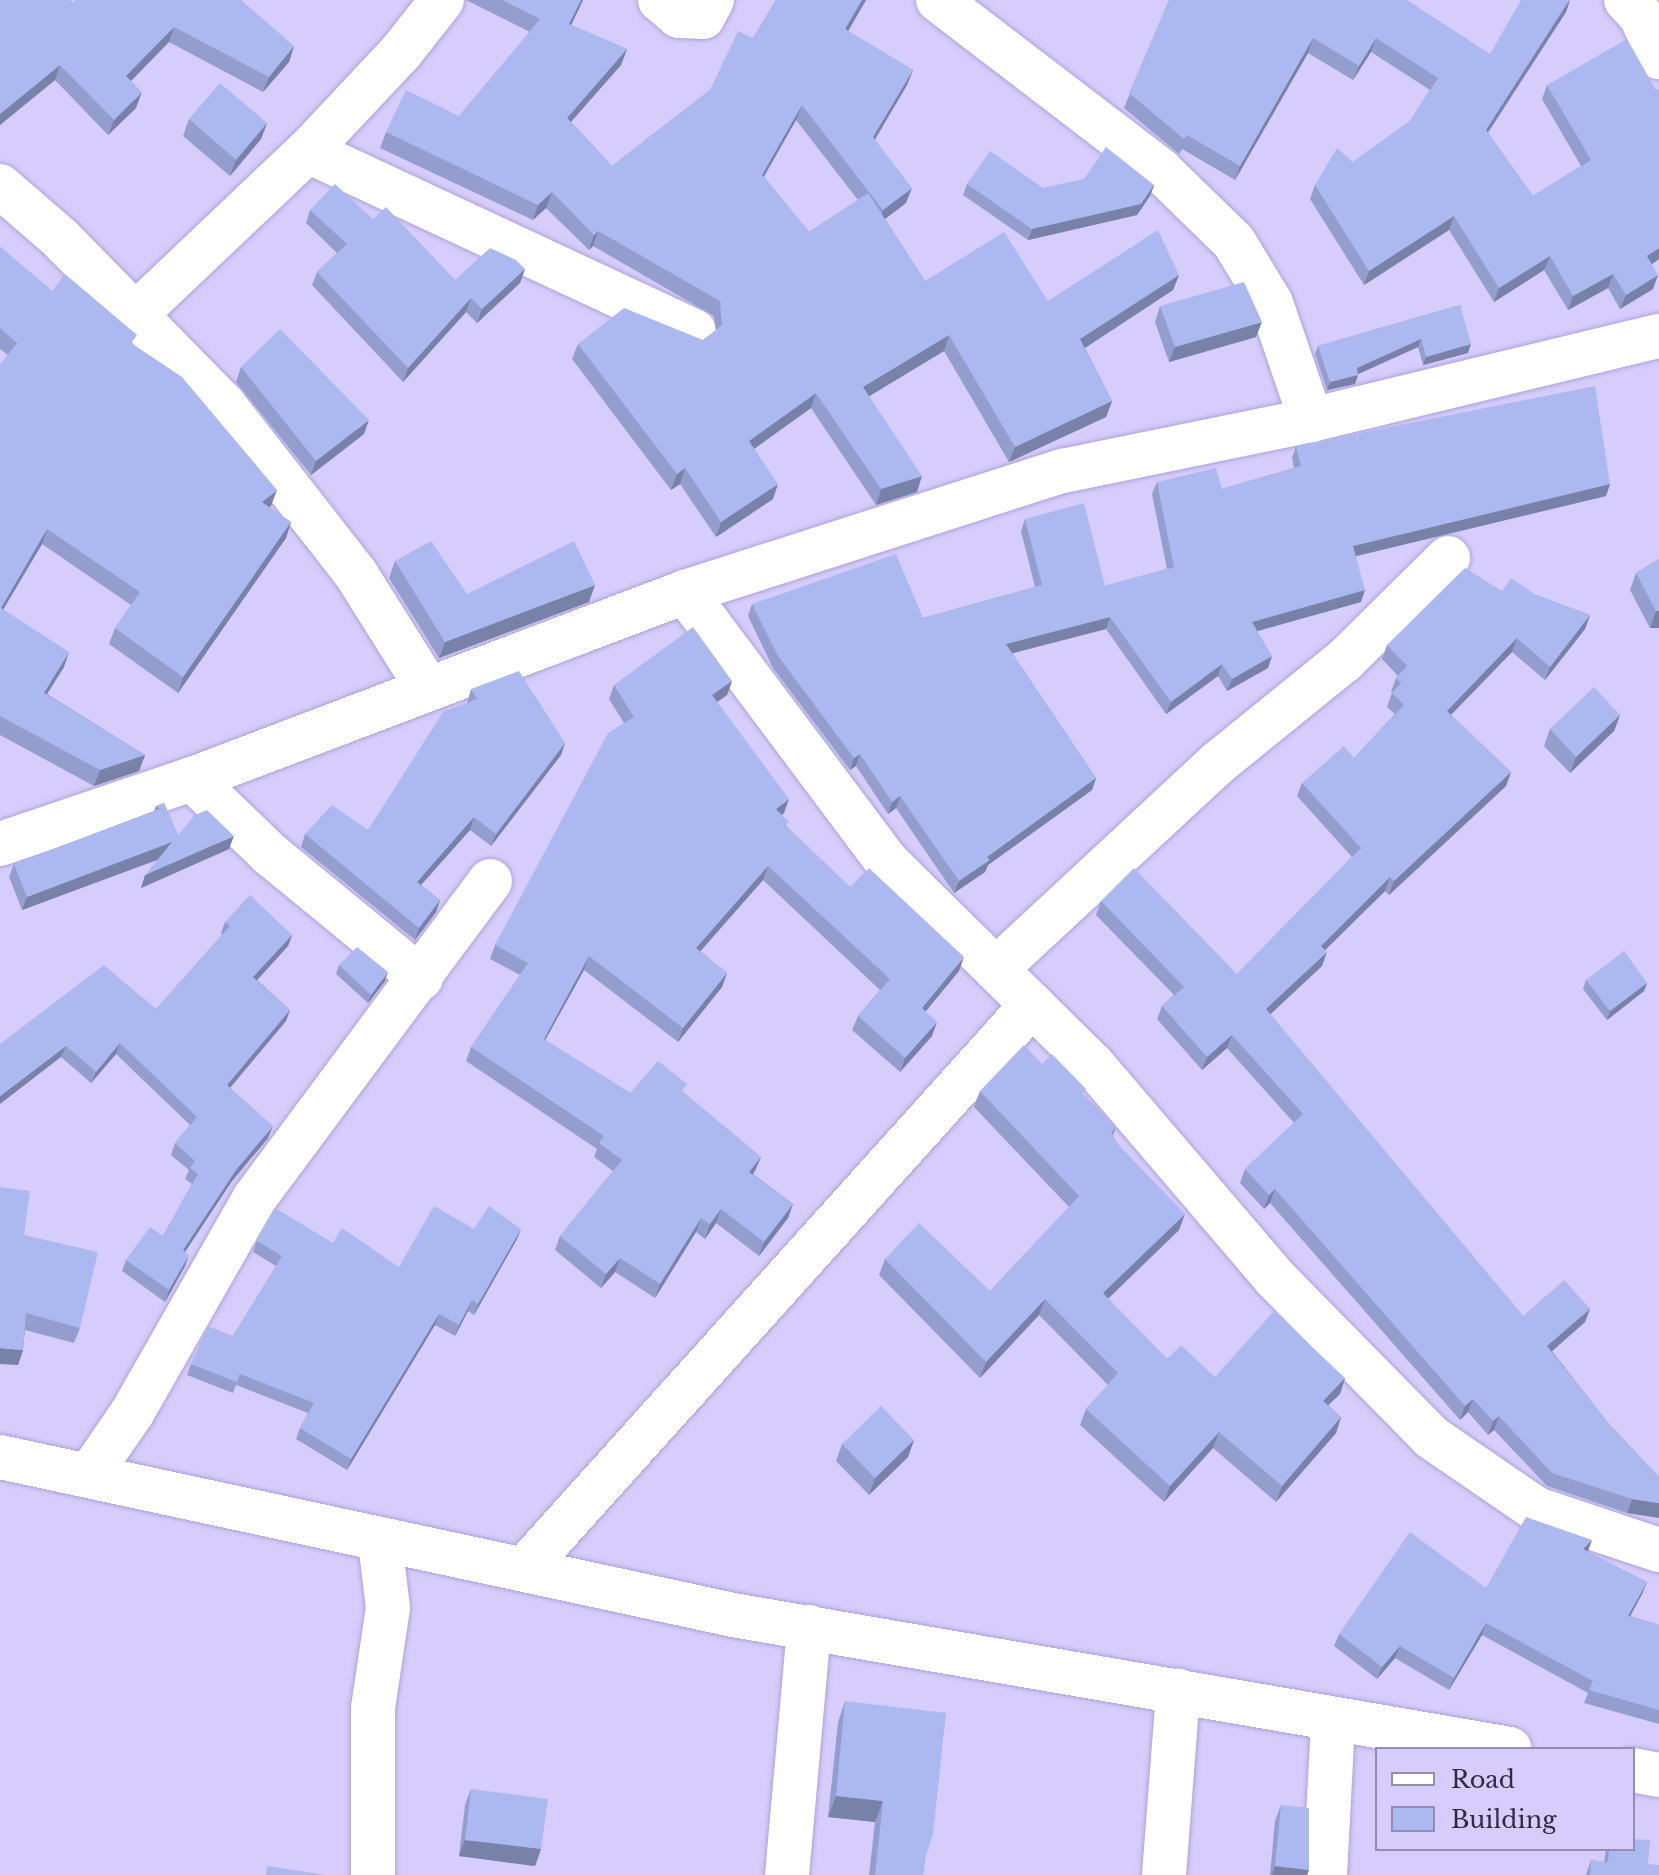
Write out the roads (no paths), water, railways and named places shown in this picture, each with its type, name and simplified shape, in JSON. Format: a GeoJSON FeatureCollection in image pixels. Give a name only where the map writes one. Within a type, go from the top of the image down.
{"type":"FeatureCollection","features":[{"type":"Feature","properties":{"kind":"street"},"geometry":{"type":"LineString","coordinates":[[137,313],[308,151],[401,52],[442,0]]}},
{"type":"Feature","properties":{"kind":"street"},"geometry":{"type":"LineString","coordinates":[[660,0],[679,16],[703,17],[712,0]]}},
{"type":"Feature","properties":{"kind":"street"},"geometry":{"type":"LineString","coordinates":[[938,0],[1160,170],[1234,242],[1271,303],[1311,420]]}},
{"type":"Feature","properties":{"kind":"street"},"geometry":{"type":"LineString","coordinates":[[1626,0],[1641,16],[1659,57]]}},
{"type":"Feature","properties":{"kind":"street"},"geometry":{"type":"LineString","coordinates":[[308,151],[694,331]]}},
{"type":"Feature","properties":{"kind":"street"},"geometry":{"type":"LineString","coordinates":[[0,186],[137,313],[224,405],[356,574],[427,687]]}},
{"type":"Feature","properties":{"kind":"street"},"geometry":{"type":"LineString","coordinates":[[0,844],[192,779],[427,687],[685,592],[1063,471],[1311,420],[1659,336]]}},
{"type":"Feature","properties":{"kind":"street"},"geometry":{"type":"LineString","coordinates":[[996,969],[1219,762],[1345,660],[1448,558]]}},
{"type":"Feature","properties":{"kind":"street"},"geometry":{"type":"LineString","coordinates":[[685,592],[887,862],[1093,1065],[1275,1278],[1431,1437],[1536,1509],[1659,1550]]}},
{"type":"Feature","properties":{"kind":"street"},"geometry":{"type":"LineString","coordinates":[[192,779],[271,855],[421,978]]}},
{"type":"Feature","properties":{"kind":"street"},"geometry":{"type":"LineString","coordinates":[[90,1474],[132,1413],[254,1199],[490,881]]}},
{"type":"Feature","properties":{"kind":"street"},"geometry":{"type":"LineString","coordinates":[[525,1568],[1032,1005]]}},
{"type":"Feature","properties":{"kind":"street"},"geometry":{"type":"LineString","coordinates":[[0,1457],[90,1474],[380,1542],[525,1568],[809,1627],[1333,1721],[1497,1747]]}},
{"type":"Feature","properties":{"kind":"street"},"geometry":{"type":"LineString","coordinates":[[379,1864],[373,1708],[388,1608],[380,1542]]}},
{"type":"Feature","properties":{"kind":"street"},"geometry":{"type":"LineString","coordinates":[[787,1875],[809,1627]]}},
{"type":"Feature","properties":{"kind":"street"},"geometry":{"type":"LineString","coordinates":[[1164,1875],[1178,1691]]}},
{"type":"Feature","properties":{"kind":"street"},"geometry":{"type":"LineString","coordinates":[[1325,1875],[1333,1721]]}},
{"type":"Feature","properties":{"kind":"street"},"geometry":{"type":"LineString","coordinates":[[1635,1770],[1659,1775]]}}]}
